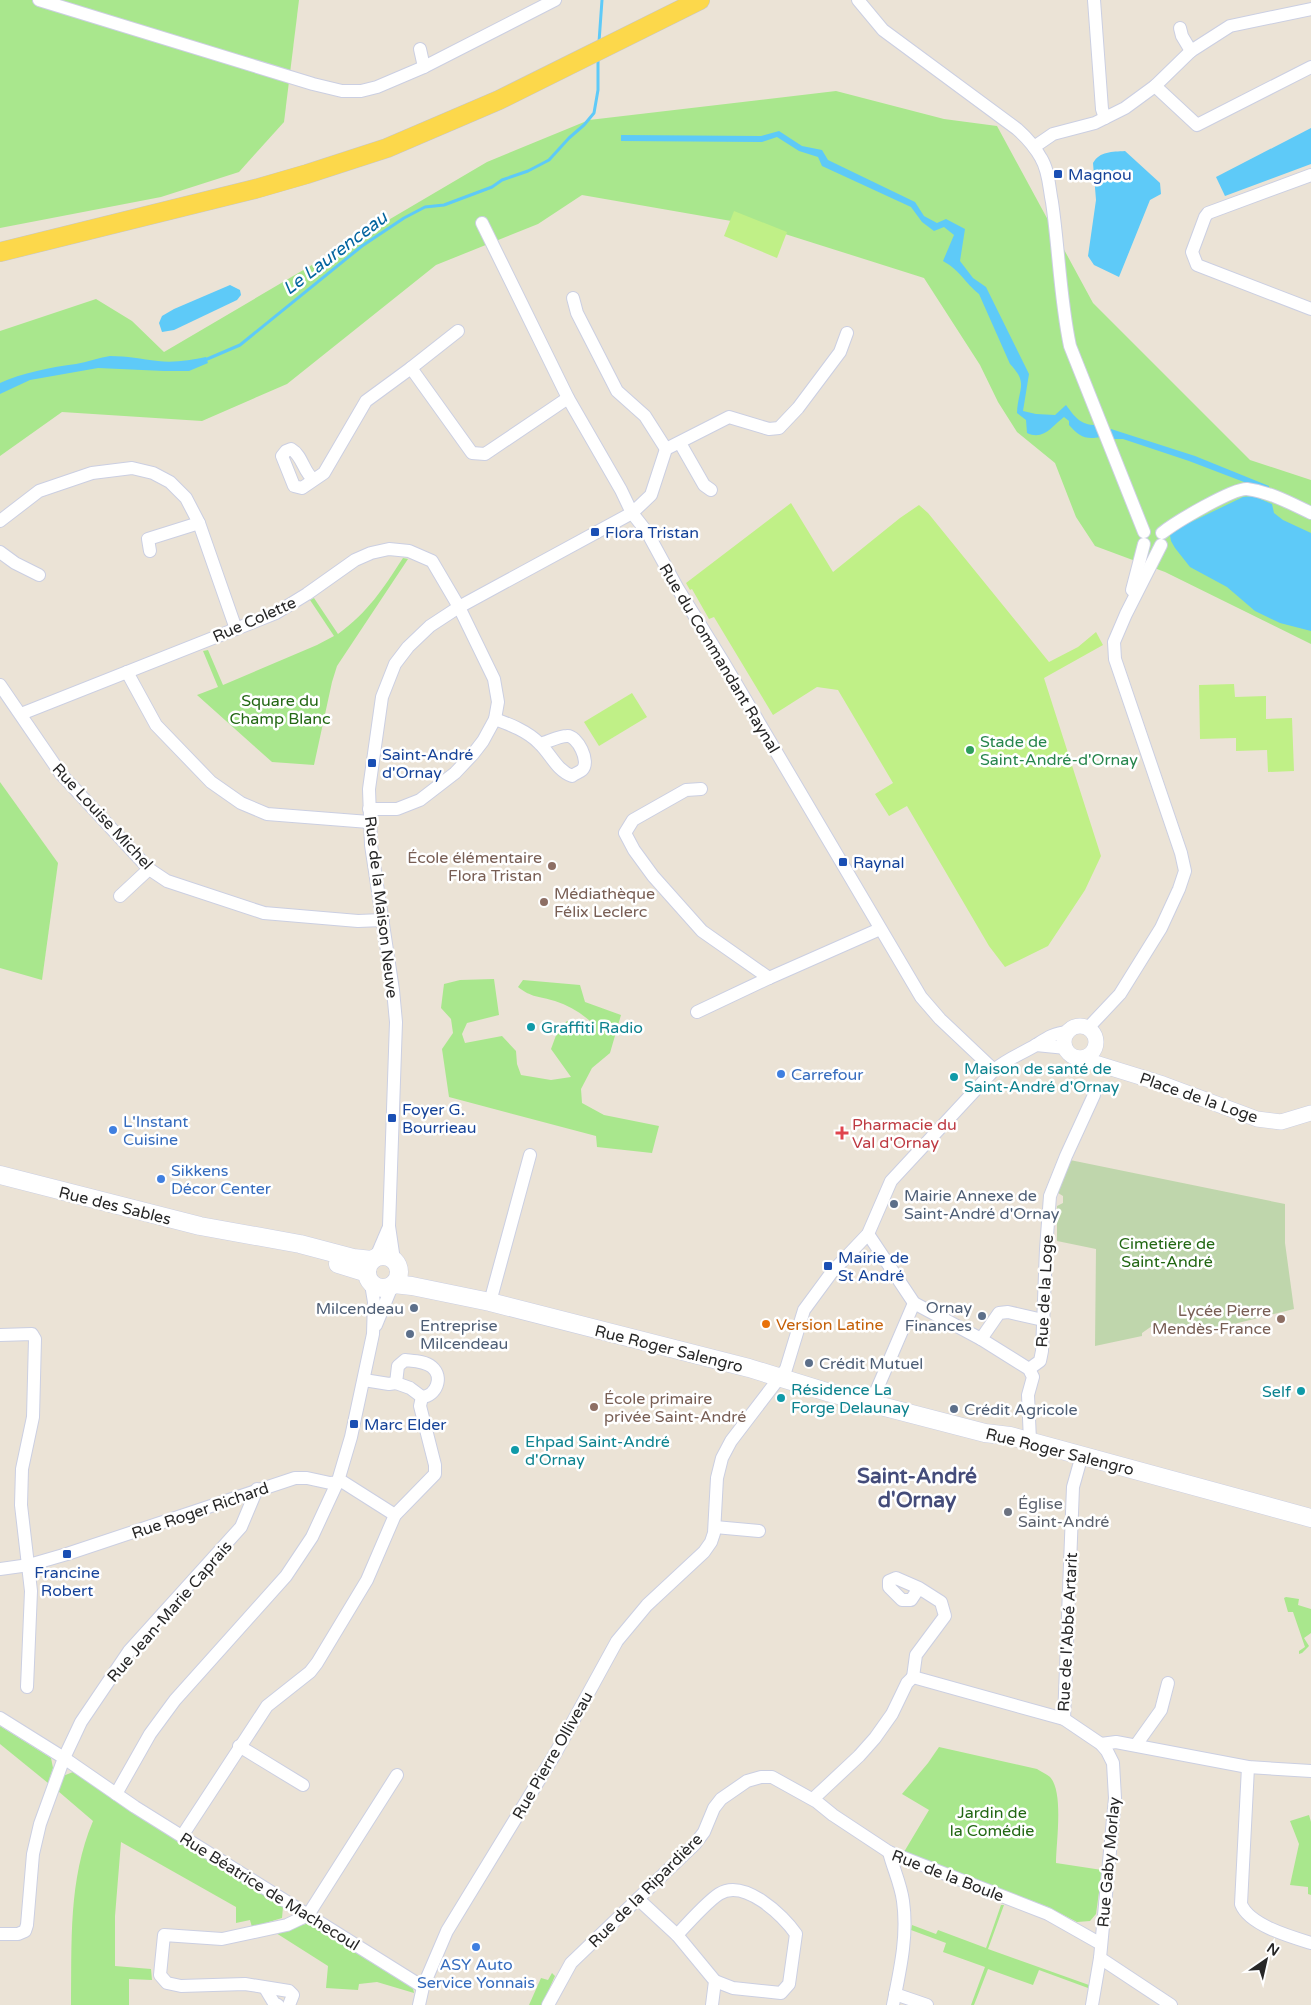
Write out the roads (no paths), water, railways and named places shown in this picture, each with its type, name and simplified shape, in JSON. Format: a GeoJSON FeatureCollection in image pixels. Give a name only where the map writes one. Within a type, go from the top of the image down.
{"type":"FeatureCollection","features":[{"type":"Feature","properties":{"kind":"main road"},"geometry":{"type":"LineString","coordinates":[[0,252],[255,189],[338,164],[420,135],[491,104],[700,0]]}},
{"type":"Feature","properties":{"kind":"main road","name":"Rue des Sables"},"geometry":{"type":"LineString","coordinates":[[0,1175],[118,1206],[230,1232],[300,1244],[353,1258],[371,1269]]}},
{"type":"Feature","properties":{"kind":"main road"},"geometry":{"type":"LineString","coordinates":[[385,1256],[395,1274],[381,1289],[371,1269],[385,1256]]}},
{"type":"Feature","properties":{"kind":"main road","name":"Rue Roger Salengro"},"geometry":{"type":"LineString","coordinates":[[395,1274],[456,1288],[490,1302],[985,1433],[1030,1441],[1311,1518]]}},
{"type":"Feature","properties":{"kind":"street"},"geometry":{"type":"LineString","coordinates":[[39,0],[313,84],[342,91],[361,91],[377,87],[424,67],[555,0]]}},
{"type":"Feature","properties":{"kind":"street"},"geometry":{"type":"LineString","coordinates":[[858,0],[883,30],[1010,123],[1034,147],[1042,158],[1054,216],[1064,318],[1070,346],[1144,538],[1152,549],[1172,525],[1230,494],[1244,489],[1270,494],[1311,513]]}},
{"type":"Feature","properties":{"kind":"street"},"geometry":{"type":"LineString","coordinates":[[1094,0],[1102,109],[1105,118]]}},
{"type":"Feature","properties":{"kind":"street"},"geometry":{"type":"LineString","coordinates":[[1034,147],[1053,134],[1094,123],[1125,108],[1155,86],[1191,51],[1230,26],[1310,12]]}},
{"type":"Feature","properties":{"kind":"street"},"geometry":{"type":"LineString","coordinates":[[1180,28],[1182,36],[1191,51]]}},
{"type":"Feature","properties":{"kind":"street"},"geometry":{"type":"LineString","coordinates":[[420,49],[424,67]]}},
{"type":"Feature","properties":{"kind":"street"},"geometry":{"type":"LineString","coordinates":[[1155,86],[1197,125],[1311,67]]}},
{"type":"Feature","properties":{"kind":"street"},"geometry":{"type":"LineString","coordinates":[[1310,307],[1197,265],[1192,252],[1208,213],[1311,175]]}},
{"type":"Feature","properties":{"kind":"street","name":"Rue du Commandant Raynal"},"geometry":{"type":"LineString","coordinates":[[482,222],[568,398],[621,490],[632,513],[647,532],[678,589],[921,997],[940,1019],[994,1070]]}},
{"type":"Feature","properties":{"kind":"street"},"geometry":{"type":"LineString","coordinates":[[573,298],[577,313],[617,391],[645,416],[666,449],[728,417],[769,429],[779,428],[798,408],[840,352],[846,333]]}},
{"type":"Feature","properties":{"kind":"street"},"geometry":{"type":"LineString","coordinates":[[314,480],[324,473],[366,401],[458,331]]}},
{"type":"Feature","properties":{"kind":"street"},"geometry":{"type":"LineString","coordinates":[[411,368],[472,453],[485,454],[568,398]]}},
{"type":"Feature","properties":{"kind":"street"},"geometry":{"type":"LineString","coordinates":[[680,443],[704,485],[711,490]]}},
{"type":"Feature","properties":{"kind":"street","name":"Rue de la Maison Neuve"},"geometry":{"type":"LineString","coordinates":[[395,1274],[389,1226],[396,1022],[383,920],[370,845],[369,816],[369,789],[382,698],[395,664],[408,646],[430,626],[459,607],[632,513],[651,494],[666,449]]}},
{"type":"Feature","properties":{"kind":"street"},"geometry":{"type":"LineString","coordinates":[[0,520],[39,491],[92,473],[132,468],[153,473],[170,482],[186,498],[199,523],[236,629]]}},
{"type":"Feature","properties":{"kind":"street"},"geometry":{"type":"LineString","coordinates":[[150,551],[148,538],[199,523]]}},
{"type":"Feature","properties":{"kind":"street"},"geometry":{"type":"LineString","coordinates":[[1126,614],[1144,538],[1153,528],[1161,539]]}},
{"type":"Feature","properties":{"kind":"street"},"geometry":{"type":"LineString","coordinates":[[1088,1028],[1120,994],[1132,976],[1174,902],[1185,871],[1182,853],[1115,659],[1114,642],[1161,539]]}},
{"type":"Feature","properties":{"kind":"street","name":"Rue Colette"},"geometry":{"type":"LineString","coordinates":[[20,714],[276,613],[355,560],[371,553],[389,549],[409,551],[432,561],[459,607],[494,679],[498,702],[495,719]]}},
{"type":"Feature","properties":{"kind":"street"},"geometry":{"type":"LineString","coordinates":[[0,552],[15,563],[39,575]]}},
{"type":"Feature","properties":{"kind":"street"},"geometry":{"type":"LineString","coordinates":[[127,672],[156,725],[211,782],[241,803],[267,814],[369,816],[420,800],[455,772],[473,754],[483,741],[495,719],[527,733],[540,744]]}},
{"type":"Feature","properties":{"kind":"street","name":"Rue Louise Michel"},"geometry":{"type":"LineString","coordinates":[[0,685],[61,774],[149,869],[168,881],[264,913],[358,921],[383,920]]}},
{"type":"Feature","properties":{"kind":"street"},"geometry":{"type":"LineString","coordinates":[[701,789],[686,790],[633,820],[625,833],[634,850],[654,876],[702,931],[769,978]]}},
{"type":"Feature","properties":{"kind":"street"},"geometry":{"type":"LineString","coordinates":[[120,896],[149,869]]}},
{"type":"Feature","properties":{"kind":"street"},"geometry":{"type":"LineString","coordinates":[[697,1012],[880,929]]}},
{"type":"Feature","properties":{"kind":"street"},"geometry":{"type":"LineString","coordinates":[[1078,1027],[1088,1028],[1094,1034],[1096,1043],[1093,1052],[1084,1058],[1071,1055],[1066,1048],[1065,1039],[1068,1032],[1078,1027]]}},
{"type":"Feature","properties":{"kind":"street","name":"Rue Pierre Olliveau"},"geometry":{"type":"LineString","coordinates":[[419,2005],[423,1987],[451,1924],[556,1754],[618,1640],[647,1605],[704,1552],[711,1542],[715,1526],[717,1478],[722,1458],[731,1441],[786,1369],[804,1310],[832,1272],[868,1234],[891,1181],[994,1070],[1005,1060],[1056,1033],[1068,1032]]}},
{"type":"Feature","properties":{"kind":"street","name":"Place de la Loge"},"geometry":{"type":"LineString","coordinates":[[1096,1043],[1105,1058],[1118,1070]]}},
{"type":"Feature","properties":{"kind":"street"},"geometry":{"type":"LineString","coordinates":[[1036,1045],[1066,1048]]}},
{"type":"Feature","properties":{"kind":"street","name":"Place de la Loge"},"geometry":{"type":"LineString","coordinates":[[1079,1058],[1257,1119],[1281,1122],[1311,1112]]}},
{"type":"Feature","properties":{"kind":"street","name":"Rue de la Loge"},"geometry":{"type":"LineString","coordinates":[[1029,1369],[1040,1361],[1050,1196],[1094,1095]]}},
{"type":"Feature","properties":{"kind":"street"},"geometry":{"type":"LineString","coordinates":[[490,1302],[530,1155]]}},
{"type":"Feature","properties":{"kind":"street","name":"Rue de la Maison Neuve"},"geometry":{"type":"LineString","coordinates":[[371,1269],[389,1226]]}},
{"type":"Feature","properties":{"kind":"street"},"geometry":{"type":"LineString","coordinates":[[868,1234],[914,1303],[981,1339],[1029,1369],[1033,1377],[1028,1395],[1030,1441]]}},
{"type":"Feature","properties":{"kind":"street"},"geometry":{"type":"LineString","coordinates":[[371,1269],[374,1302],[373,1334]]}},
{"type":"Feature","properties":{"kind":"street"},"geometry":{"type":"LineString","coordinates":[[116,1794],[150,1734],[175,1700],[286,1576],[312,1537],[338,1481],[351,1437],[373,1334],[395,1274]]}},
{"type":"Feature","properties":{"kind":"street"},"geometry":{"type":"LineString","coordinates":[[871,1403],[914,1303]]}},
{"type":"Feature","properties":{"kind":"street"},"geometry":{"type":"LineString","coordinates":[[981,1339],[999,1313],[1008,1312],[1043,1320]]}},
{"type":"Feature","properties":{"kind":"street"},"geometry":{"type":"LineString","coordinates":[[0,1335],[32,1334],[35,1339],[33,1417],[22,1469],[20,1515],[29,1565],[31,1591],[27,1687]]}},
{"type":"Feature","properties":{"kind":"street"},"geometry":{"type":"LineString","coordinates":[[364,1380],[389,1384],[396,1383],[410,1388],[422,1397],[428,1396],[435,1391],[437,1372],[431,1366],[416,1361],[404,1360],[398,1366],[396,1383]]}},
{"type":"Feature","properties":{"kind":"street"},"geometry":{"type":"LineString","coordinates":[[182,1836],[266,1706],[310,1672],[317,1663],[367,1580],[395,1515],[435,1474],[435,1465],[420,1406],[422,1397]]}},
{"type":"Feature","properties":{"kind":"street","name":"Rue de l'Abbé Artarit"},"geometry":{"type":"LineString","coordinates":[[1064,1719],[1073,1487],[1082,1455]]}},
{"type":"Feature","properties":{"kind":"street","name":"Rue Roger Richard"},"geometry":{"type":"LineString","coordinates":[[0,1569],[29,1565],[123,1537],[295,1478],[307,1478],[330,1483],[343,1482],[395,1515]]}},
{"type":"Feature","properties":{"kind":"street","name":"Rue Jean-Marie Caprais"},"geometry":{"type":"LineString","coordinates":[[0,1934],[18,1934],[25,1931],[33,1854],[40,1824],[64,1758],[81,1722],[130,1651],[241,1527],[257,1490]]}},
{"type":"Feature","properties":{"kind":"street"},"geometry":{"type":"LineString","coordinates":[[715,1526],[759,1531]]}},
{"type":"Feature","properties":{"kind":"street"},"geometry":{"type":"LineString","coordinates":[[812,1799],[875,1738],[892,1714],[907,1683],[913,1677],[916,1655],[945,1616],[941,1602],[918,1588]]}},
{"type":"Feature","properties":{"kind":"street","name":"Rue Gaby Morlay"},"geometry":{"type":"LineString","coordinates":[[913,1677],[1064,1719],[1101,1744],[1108,1752],[1112,1763],[1115,1798],[1101,1951],[1092,2005]]}},
{"type":"Feature","properties":{"kind":"street"},"geometry":{"type":"LineString","coordinates":[[1136,1745],[1161,1710],[1168,1683]]}},
{"type":"Feature","properties":{"kind":"street","name":"Rue Béatrice de Machecoul"},"geometry":{"type":"LineString","coordinates":[[0,1718],[182,1836],[423,1987]]}},
{"type":"Feature","properties":{"kind":"street"},"geometry":{"type":"LineString","coordinates":[[1101,1744],[1116,1742],[1136,1745],[1248,1767],[1311,1771]]}},
{"type":"Feature","properties":{"kind":"street"},"geometry":{"type":"LineString","coordinates":[[239,1746],[303,1785]]}},
{"type":"Feature","properties":{"kind":"street"},"geometry":{"type":"LineString","coordinates":[[1248,1767],[1241,1904],[1244,1912],[1257,1921],[1287,1935],[1311,1943]]}},
{"type":"Feature","properties":{"kind":"street"},"geometry":{"type":"LineString","coordinates":[[289,2005],[293,1995],[289,1991],[245,1984],[181,1986],[167,1983],[160,1976],[164,1935],[222,1939],[287,1925],[308,1915],[397,1775]]}},
{"type":"Feature","properties":{"kind":"street","name":"Rue de la Boule"},"geometry":{"type":"LineString","coordinates":[[747,1781],[760,1777],[772,1777],[812,1799],[888,1852],[1048,1914],[1101,1951],[1171,2005]]}},
{"type":"Feature","properties":{"kind":"street","name":"Rue de la Ripardière"},"geometry":{"type":"LineString","coordinates":[[548,2005],[571,1963],[695,1844],[704,1832],[714,1808],[721,1799],[747,1781]]}},
{"type":"Feature","properties":{"kind":"street"},"geometry":{"type":"LineString","coordinates":[[888,1852],[903,1899],[905,1926],[903,1953],[894,2000],[927,2005]]}},
{"type":"Feature","properties":{"kind":"street"},"geometry":{"type":"LineString","coordinates":[[638,1899],[677,1935],[715,1982],[732,1988],[781,1993],[789,1984],[796,1934],[786,1920],[752,1894],[732,1889],[719,1894],[677,1935]]}},
{"type":"Feature","properties":{"kind":"street"},"geometry":{"type":"LineString","coordinates":[[712,2005],[715,1982]]}},
{"type":"Feature","properties":{"kind":"street"},"geometry":{"type":"LineString","coordinates":[[266,1988],[274,2003],[278,2005]]}},
{"type":"Feature","properties":{"kind":"water"},"geometry":{"type":"Polygon","coordinates":[[[1311,128],[1311,164],[1225,196],[1216,177],[1311,128]]]}},
{"type":"Feature","properties":{"kind":"water"},"geometry":{"type":"Polygon","coordinates":[[[779,131],[802,146],[822,150],[828,160],[915,202],[924,216],[937,223],[946,219],[965,229],[960,261],[973,278],[986,287],[1029,374],[1023,411],[1055,415],[1066,405],[1075,417],[1082,422],[1096,425],[1100,437],[1090,438],[1079,434],[1069,425],[1069,421],[1064,417],[1043,434],[1033,435],[1027,433],[1026,420],[1017,413],[1021,382],[1010,364],[979,294],[954,269],[943,261],[954,235],[944,227],[934,231],[922,222],[911,207],[822,166],[818,157],[799,151],[777,137],[762,142],[621,141],[621,135],[761,136],[779,131]]]}},
{"type":"Feature","properties":{"kind":"water"},"geometry":{"type":"Polygon","coordinates":[[[1125,151],[1160,183],[1161,194],[1150,200],[1119,277],[1094,265],[1088,256],[1096,200],[1093,163],[1103,154],[1125,151]]]}},
{"type":"Feature","properties":{"kind":"water"},"geometry":{"type":"Polygon","coordinates":[[[230,285],[240,290],[241,295],[237,300],[174,330],[162,332],[159,323],[162,316],[230,285]]]}},
{"type":"Feature","properties":{"kind":"water"},"geometry":{"type":"Polygon","coordinates":[[[110,356],[170,362],[206,357],[208,363],[189,371],[98,368],[30,380],[0,394],[0,383],[17,376],[110,356]]]}},
{"type":"Feature","properties":{"kind":"water"},"geometry":{"type":"Polygon","coordinates":[[[1111,429],[1195,456],[1269,486],[1269,488],[1244,482],[1123,439],[1111,439],[1108,431],[1111,429]]]}},
{"type":"Feature","properties":{"kind":"water"},"geometry":{"type":"Polygon","coordinates":[[[1253,496],[1272,504],[1274,513],[1283,520],[1311,533],[1311,631],[1280,623],[1255,611],[1227,587],[1190,567],[1171,541],[1170,535],[1185,525],[1243,497],[1253,496]]]}},
{"type":"Feature","properties":{"kind":"waterway","name":"Le Laurenceau"},"geometry":{"type":"LineString","coordinates":[[599,42],[602,0]]}},
{"type":"Feature","properties":{"kind":"waterway","name":"Le Laurenceau"},"geometry":{"type":"LineString","coordinates":[[205,360],[240,345],[362,246],[404,218],[425,207],[444,205],[492,187],[502,180],[528,171],[549,160],[594,113],[598,90],[598,58]]}},
{"type":"Feature","properties":{"kind":"place","name":"Magnou"},"geometry":{"type":"Point","coordinates":[1058,174]}},
{"type":"Feature","properties":{"kind":"place","name":"Flora Tristan"},"geometry":{"type":"Point","coordinates":[595,532]}},
{"type":"Feature","properties":{"kind":"place","name":"Stade de Saint-André-d'Ornay"},"geometry":{"type":"Point","coordinates":[970,750]}},
{"type":"Feature","properties":{"kind":"place","name":"Saint-André d'Ornay"},"geometry":{"type":"Point","coordinates":[372,763]}},
{"type":"Feature","properties":{"kind":"place","name":"Raynal"},"geometry":{"type":"Point","coordinates":[843,862]}},
{"type":"Feature","properties":{"kind":"place","name":"École élémentaire Flora Tristan"},"geometry":{"type":"Point","coordinates":[552,866]}},
{"type":"Feature","properties":{"kind":"place","name":"Médiathèque Félix Leclerc"},"geometry":{"type":"Point","coordinates":[544,902]}},
{"type":"Feature","properties":{"kind":"place","name":"Graffiti Radio"},"geometry":{"type":"Point","coordinates":[531,1027]}},
{"type":"Feature","properties":{"kind":"place","name":"Carrefour"},"geometry":{"type":"Point","coordinates":[781,1074]}},
{"type":"Feature","properties":{"kind":"place","name":"Maison de santé de Saint-André d'Ornay"},"geometry":{"type":"Point","coordinates":[954,1077]}},
{"type":"Feature","properties":{"kind":"place","name":"Foyer G. Bourrieau"},"geometry":{"type":"Point","coordinates":[392,1118]}},
{"type":"Feature","properties":{"kind":"place","name":"L'Instant Cuisine"},"geometry":{"type":"Point","coordinates":[113,1130]}},
{"type":"Feature","properties":{"kind":"place","name":"Pharmacie du Val d'Ornay"},"geometry":{"type":"Point","coordinates":[842,1133]}},
{"type":"Feature","properties":{"kind":"place","name":"Sikkens Décor Center"},"geometry":{"type":"Point","coordinates":[161,1179]}},
{"type":"Feature","properties":{"kind":"place","name":"Mairie Annexe de Saint-André d'Ornay"},"geometry":{"type":"Point","coordinates":[894,1204]}},
{"type":"Feature","properties":{"kind":"place","name":"Mairie de St André"},"geometry":{"type":"Point","coordinates":[828,1266]}},
{"type":"Feature","properties":{"kind":"place","name":"Milcendeau"},"geometry":{"type":"Point","coordinates":[414,1308]}},
{"type":"Feature","properties":{"kind":"place","name":"Ornay Finances"},"geometry":{"type":"Point","coordinates":[982,1316]}},
{"type":"Feature","properties":{"kind":"place","name":"Lycée Pierre Mendès-France"},"geometry":{"type":"Point","coordinates":[1281,1319]}},
{"type":"Feature","properties":{"kind":"place","name":"Version Latine"},"geometry":{"type":"Point","coordinates":[766,1324]}},
{"type":"Feature","properties":{"kind":"place","name":"Entreprise Milcendeau"},"geometry":{"type":"Point","coordinates":[410,1334]}},
{"type":"Feature","properties":{"kind":"place","name":"Crédit Mutuel"},"geometry":{"type":"Point","coordinates":[809,1363]}},
{"type":"Feature","properties":{"kind":"place","name":"Self"},"geometry":{"type":"Point","coordinates":[1301,1391]}},
{"type":"Feature","properties":{"kind":"place","name":"Résidence La Forge Delaunay"},"geometry":{"type":"Point","coordinates":[781,1398]}},
{"type":"Feature","properties":{"kind":"place","name":"École primaire privée Saint-André"},"geometry":{"type":"Point","coordinates":[594,1407]}},
{"type":"Feature","properties":{"kind":"place","name":"Crédit Agricole"},"geometry":{"type":"Point","coordinates":[954,1409]}},
{"type":"Feature","properties":{"kind":"place","name":"Marc Elder"},"geometry":{"type":"Point","coordinates":[354,1424]}},
{"type":"Feature","properties":{"kind":"place","name":"Ehpad Saint-André d'Ornay"},"geometry":{"type":"Point","coordinates":[515,1450]}},
{"type":"Feature","properties":{"kind":"place","name":"Église Saint-André"},"geometry":{"type":"Point","coordinates":[1008,1512]}},
{"type":"Feature","properties":{"kind":"place","name":"Francine Robert"},"geometry":{"type":"Point","coordinates":[67,1554]}},
{"type":"Feature","properties":{"kind":"place","name":"ASY Auto Service Yonnais"},"geometry":{"type":"Point","coordinates":[476,1947]}},
{"type":"Feature","properties":{"kind":"district","name":"Saint-André d'Ornay"},"geometry":{"type":"Point","coordinates":[917,1488]}},
{"type":"Feature","properties":{"kind":"park label","name":"Square du Champ Blanc"},"geometry":{"type":"Point","coordinates":[280,709]}},
{"type":"Feature","properties":{"kind":"park label","name":"Cimetière de Saint-André"},"geometry":{"type":"Point","coordinates":[1167,1252]}},
{"type":"Feature","properties":{"kind":"park label","name":"Jardin de la Comédie"},"geometry":{"type":"Point","coordinates":[992,1821]}}]}
